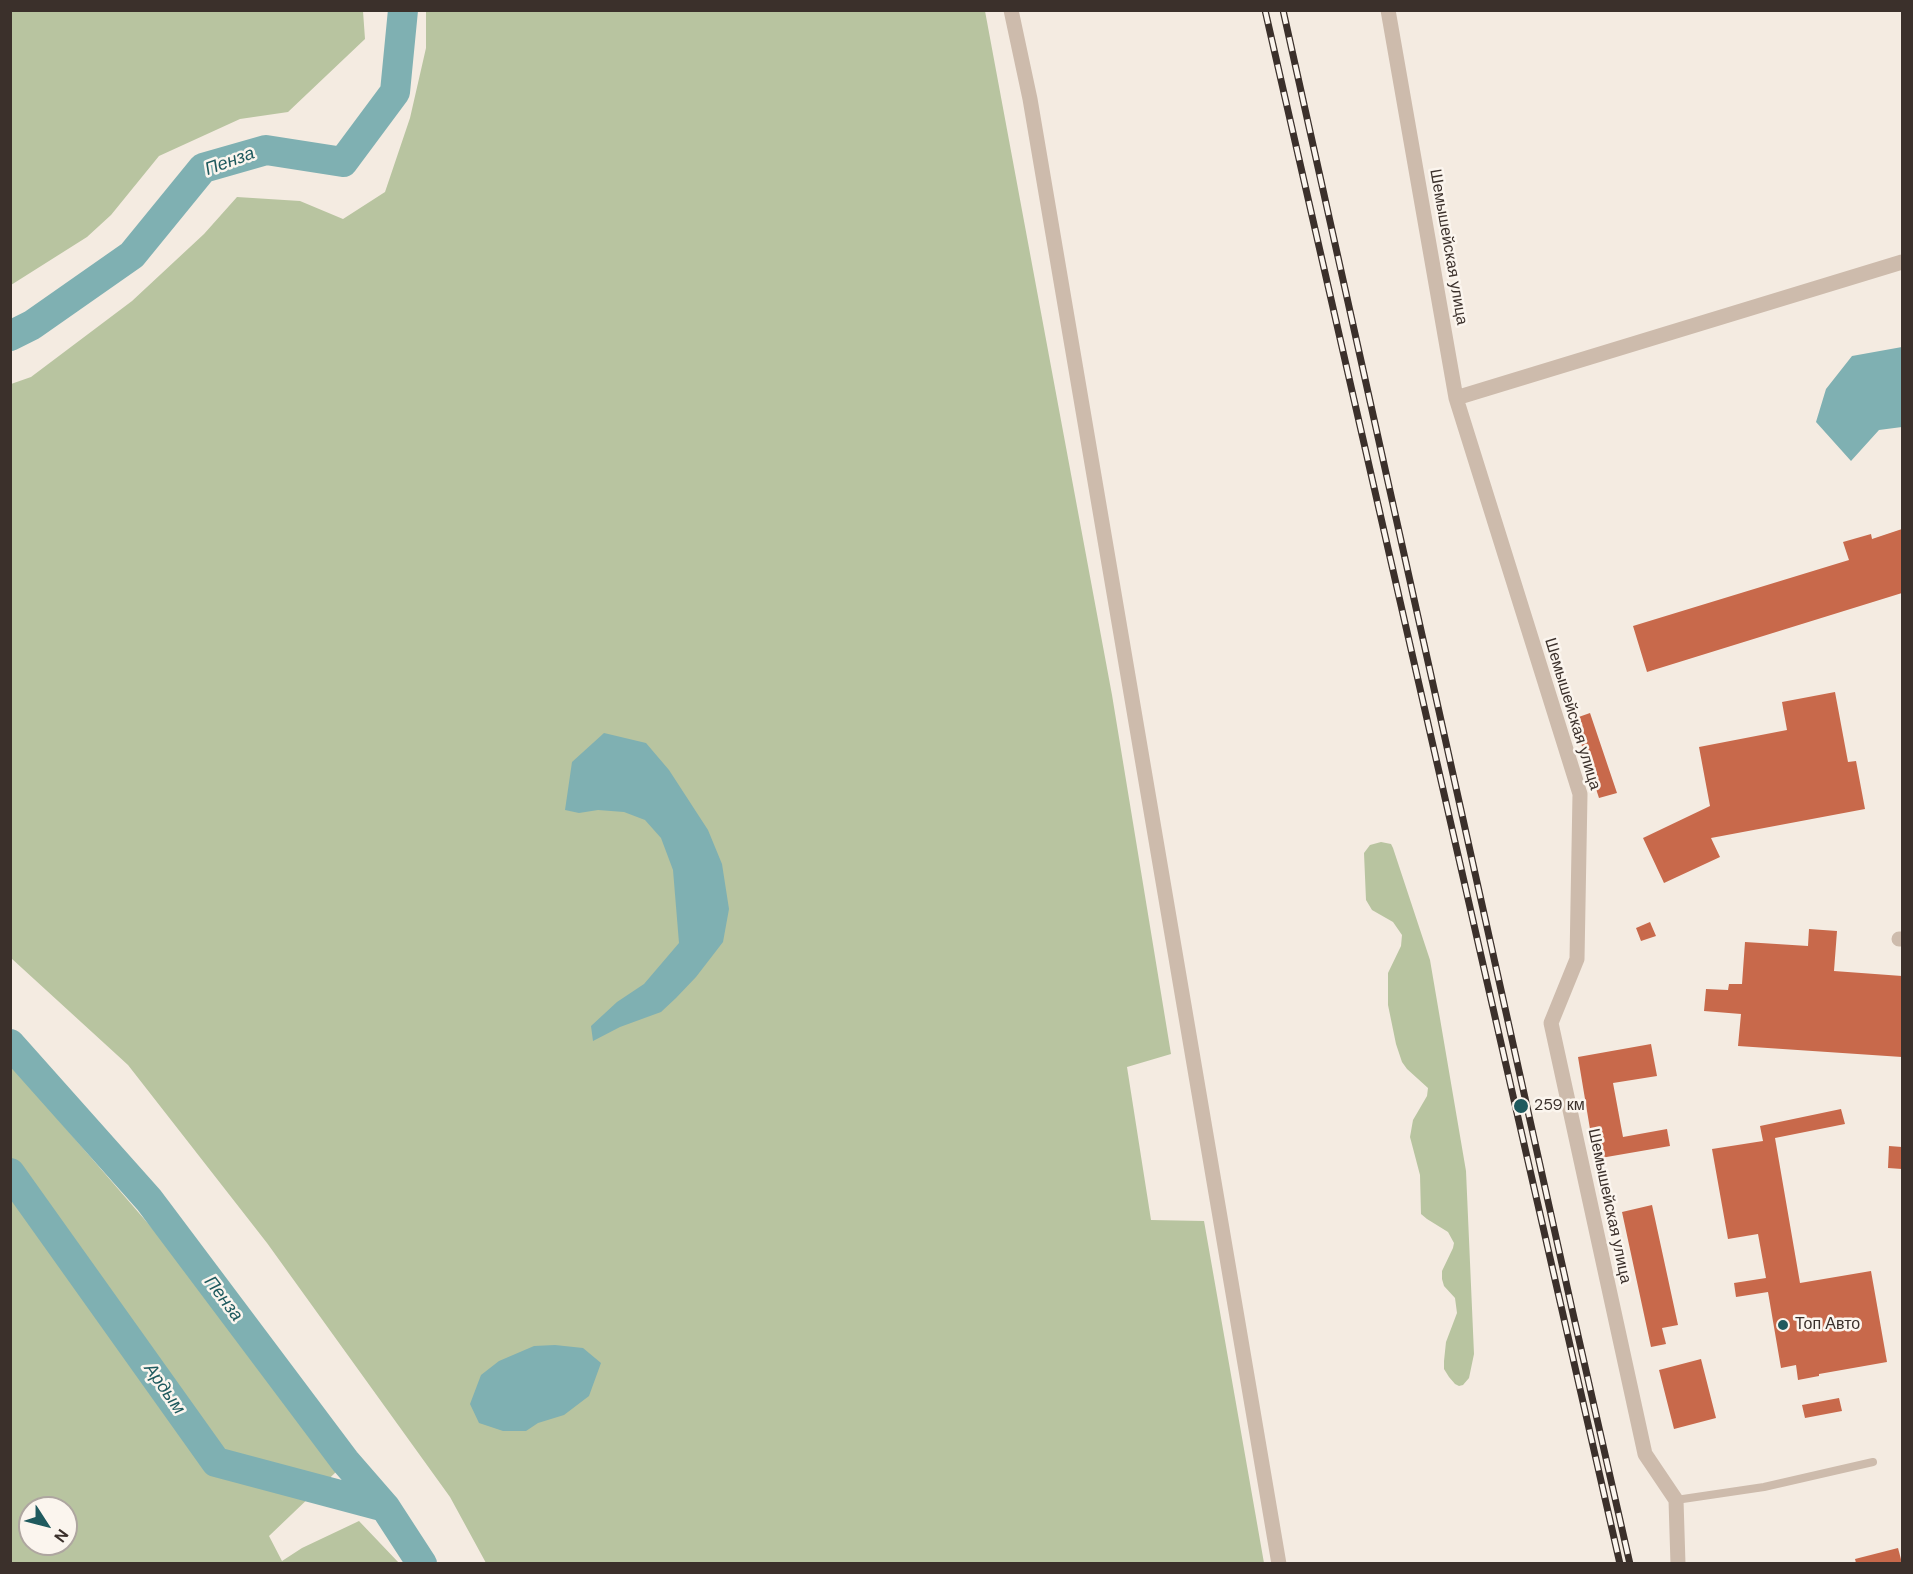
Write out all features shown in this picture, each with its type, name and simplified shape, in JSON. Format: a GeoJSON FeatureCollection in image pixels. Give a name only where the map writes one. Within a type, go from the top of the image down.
{"type":"FeatureCollection","features":[{"type":"Feature","properties":{"kind":"street"},"geometry":{"type":"LineString","coordinates":[[1011,10],[1030,99],[1279,1563]]}},
{"type":"Feature","properties":{"kind":"street","name":"Шемышейская улица"},"geometry":{"type":"LineString","coordinates":[[1388,10],[1456,398],[1580,794],[1577,959],[1551,1023],[1645,1454],[1676,1500]]}},
{"type":"Feature","properties":{"kind":"street"},"geometry":{"type":"LineString","coordinates":[[1456,398],[1902,262]]}},
{"type":"Feature","properties":{"kind":"street"},"geometry":{"type":"LineString","coordinates":[[1676,1500],[1678,1563]]}},
{"type":"Feature","properties":{"kind":"lane"},"geometry":{"type":"LineString","coordinates":[[1676,1500],[1764,1487],[1873,1462]]}},
{"type":"Feature","properties":{"kind":"green space"},"geometry":{"type":"Polygon","coordinates":[[[11,10],[363,11],[365,39],[288,112],[240,119],[159,156],[111,215],[87,237],[11,285],[11,10]]]}},
{"type":"Feature","properties":{"kind":"green space"},"geometry":{"type":"Polygon","coordinates":[[[426,11],[985,11],[1112,695],[1171,1054],[1127,1067],[1151,1220],[1204,1221],[1264,1563],[486,1563],[450,1497],[267,1243],[128,1065],[11,958],[11,384],[31,377],[132,301],[204,234],[237,197],[300,201],[343,219],[385,192],[410,118],[426,48],[426,11]]]}},
{"type":"Feature","properties":{"kind":"green space"},"geometry":{"type":"Polygon","coordinates":[[[1381,842],[1391,844],[1393,848],[1430,960],[1466,1171],[1474,1354],[1469,1378],[1459,1386],[1444,1369],[1446,1342],[1457,1313],[1455,1298],[1444,1286],[1442,1271],[1454,1243],[1448,1232],[1421,1214],[1420,1175],[1410,1137],[1413,1120],[1427,1096],[1428,1088],[1402,1062],[1388,1005],[1388,973],[1401,946],[1402,935],[1393,922],[1372,910],[1366,900],[1364,853],[1370,845],[1381,842]]]}},
{"type":"Feature","properties":{"kind":"green space"},"geometry":{"type":"Polygon","coordinates":[[[11,1065],[158,1235],[336,1472],[269,1536],[282,1561],[302,1548],[359,1521],[399,1563],[11,1563],[11,1065]]]}},
{"type":"Feature","properties":{"kind":"water"},"geometry":{"type":"Polygon","coordinates":[[[1902,347],[1902,427],[1879,430],[1851,461],[1816,422],[1826,389],[1852,356],[1902,347]]]}},
{"type":"Feature","properties":{"kind":"water"},"geometry":{"type":"Polygon","coordinates":[[[604,733],[646,743],[669,770],[708,830],[722,864],[729,909],[723,942],[696,977],[676,998],[661,1012],[620,1027],[593,1041],[591,1026],[617,1002],[644,984],[679,943],[673,870],[661,838],[645,820],[624,812],[598,810],[579,813],[565,810],[572,762],[604,733]]]}},
{"type":"Feature","properties":{"kind":"water"},"geometry":{"type":"Polygon","coordinates":[[[555,1345],[583,1348],[601,1363],[589,1396],[564,1415],[538,1423],[526,1431],[503,1431],[479,1423],[470,1404],[481,1375],[499,1361],[534,1346],[555,1345]]]}},
{"type":"Feature","properties":{"kind":"building"},"geometry":{"type":"Polygon","coordinates":[[[1902,529],[1902,593],[1647,672],[1633,626],[1849,560],[1843,542],[1871,534],[1872,539],[1902,529]]]}},
{"type":"Feature","properties":{"kind":"building"},"geometry":{"type":"Polygon","coordinates":[[[1835,692],[1848,762],[1856,761],[1865,809],[1711,838],[1720,857],[1664,883],[1643,838],[1710,806],[1699,747],[1787,730],[1782,702],[1835,692]]]}},
{"type":"Feature","properties":{"kind":"building"},"geometry":{"type":"Polygon","coordinates":[[[1590,713],[1617,793],[1599,798],[1573,719],[1590,713]]]}},
{"type":"Feature","properties":{"kind":"building"},"geometry":{"type":"Polygon","coordinates":[[[1650,922],[1656,936],[1641,941],[1636,928],[1650,922]]]}},
{"type":"Feature","properties":{"kind":"building"},"geometry":{"type":"Polygon","coordinates":[[[1809,929],[1837,931],[1834,971],[1902,976],[1902,1057],[1738,1046],[1741,1014],[1704,1011],[1706,989],[1728,990],[1729,984],[1742,984],[1745,942],[1808,946],[1809,929]]]}},
{"type":"Feature","properties":{"kind":"building"},"geometry":{"type":"Polygon","coordinates":[[[1651,1044],[1657,1076],[1613,1083],[1623,1137],[1667,1129],[1670,1146],[1595,1159],[1578,1057],[1651,1044]]]}},
{"type":"Feature","properties":{"kind":"building"},"geometry":{"type":"Polygon","coordinates":[[[1841,1109],[1845,1124],[1775,1138],[1800,1283],[1871,1271],[1887,1362],[1798,1380],[1796,1365],[1781,1368],[1768,1292],[1736,1297],[1734,1283],[1766,1278],[1758,1234],[1728,1239],[1712,1149],[1763,1141],[1760,1126],[1841,1109]]]}},
{"type":"Feature","properties":{"kind":"building"},"geometry":{"type":"Polygon","coordinates":[[[1889,1146],[1902,1147],[1902,1169],[1888,1168],[1889,1146]]]}},
{"type":"Feature","properties":{"kind":"building"},"geometry":{"type":"Polygon","coordinates":[[[1652,1205],[1678,1325],[1662,1328],[1666,1344],[1651,1347],[1622,1212],[1652,1205]]]}},
{"type":"Feature","properties":{"kind":"building"},"geometry":{"type":"Polygon","coordinates":[[[1701,1359],[1716,1418],[1674,1429],[1659,1370],[1701,1359]]]}},
{"type":"Feature","properties":{"kind":"building"},"geometry":{"type":"Polygon","coordinates":[[[1839,1398],[1842,1411],[1805,1418],[1802,1405],[1839,1398]]]}},
{"type":"Feature","properties":{"kind":"building"},"geometry":{"type":"Polygon","coordinates":[[[1898,1548],[1902,1563],[1856,1563],[1855,1559],[1898,1548]]]}},
{"type":"Feature","properties":{"kind":"waterway","name":"Пенза"},"geometry":{"type":"LineString","coordinates":[[10,336],[32,325],[132,255],[203,168],[266,150],[343,162],[395,92],[403,10]]}},
{"type":"Feature","properties":{"kind":"waterway","name":"Пенза"},"geometry":{"type":"LineString","coordinates":[[10,1044],[149,1200],[345,1461],[385,1507],[422,1564]]}},
{"type":"Feature","properties":{"kind":"waterway","name":"Ардым"},"geometry":{"type":"LineString","coordinates":[[10,1173],[216,1462],[385,1507]]}},
{"type":"Feature","properties":{"kind":"railway"},"geometry":{"type":"LineString","coordinates":[[1265,10],[1620,1564]]}},
{"type":"Feature","properties":{"kind":"railway"},"geometry":{"type":"LineString","coordinates":[[1283,10],[1630,1564]]}},
{"type":"Feature","properties":{"kind":"place","name":"259 км"},"geometry":{"type":"Point","coordinates":[1521,1106]}},
{"type":"Feature","properties":{"kind":"place","name":"Топ Авто"},"geometry":{"type":"Point","coordinates":[1783,1325]}}]}
